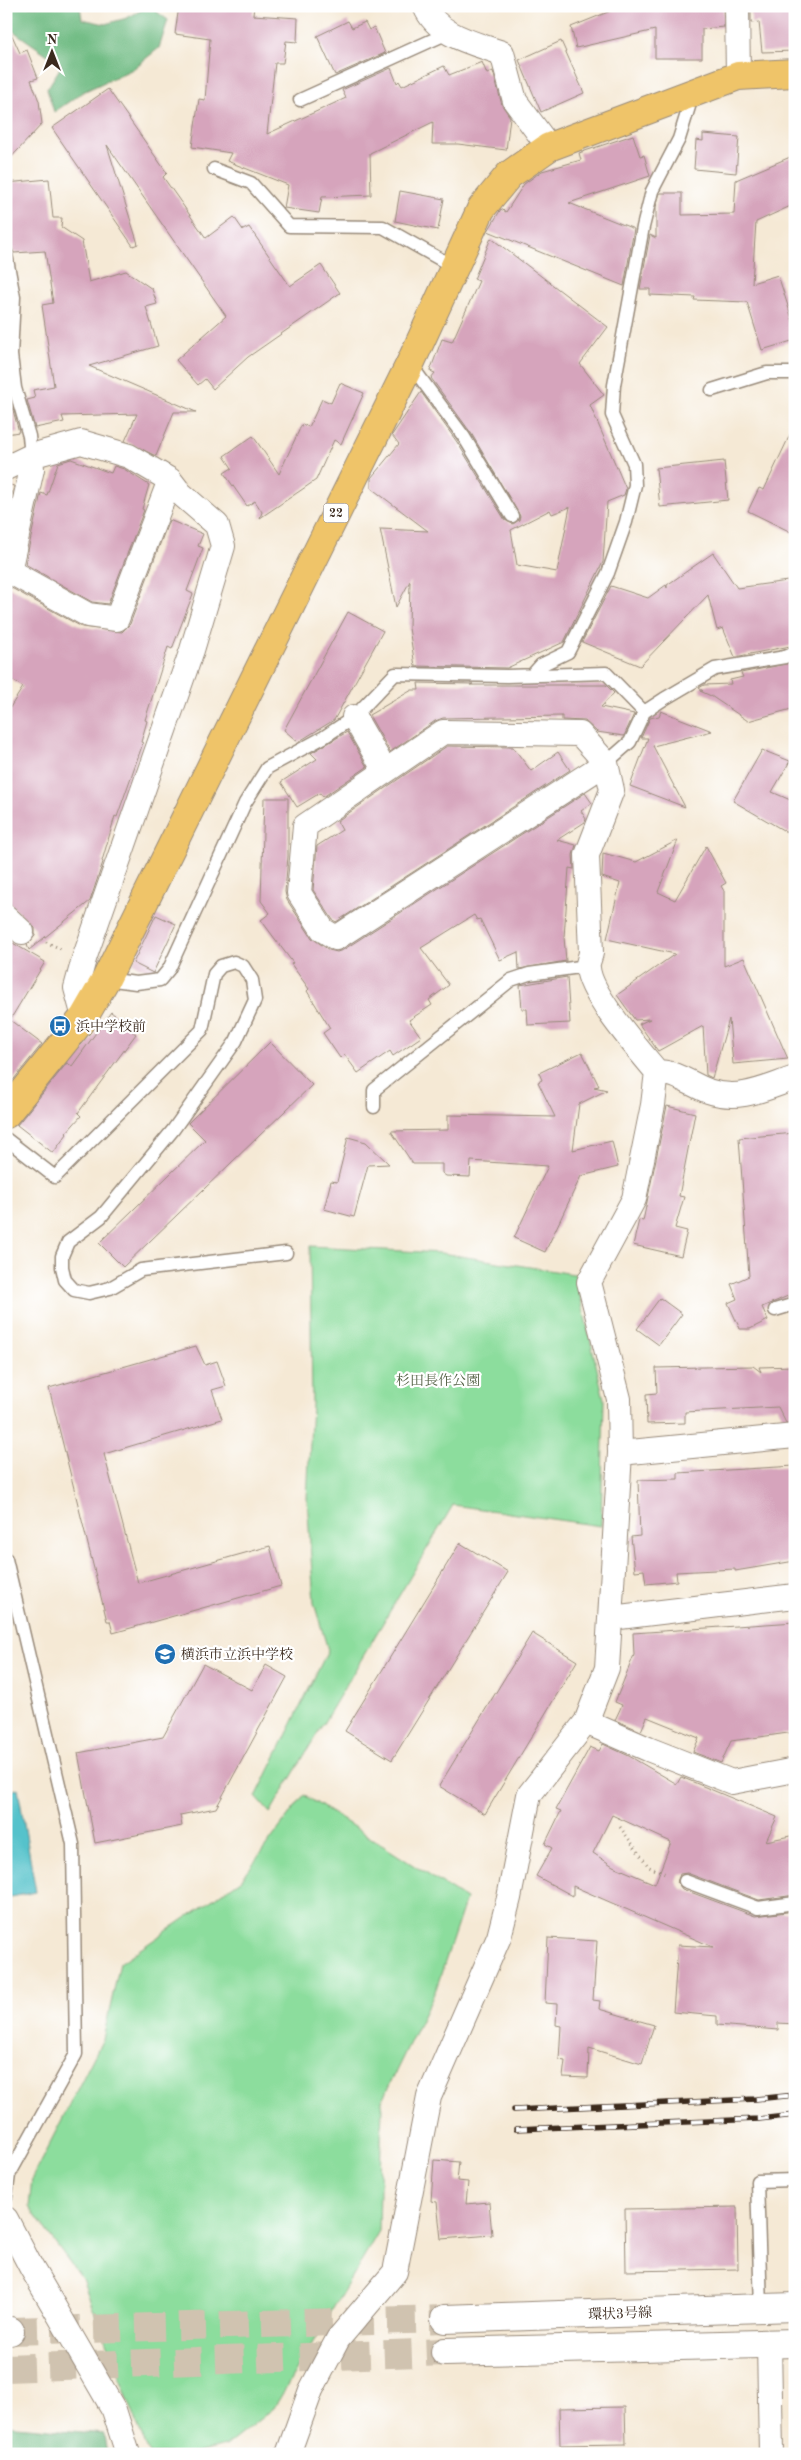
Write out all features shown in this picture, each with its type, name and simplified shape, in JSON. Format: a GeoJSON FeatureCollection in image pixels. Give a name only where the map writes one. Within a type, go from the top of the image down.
{"type":"FeatureCollection","features":[{"type":"Feature","properties":{"kind":"main road","name":"22"},"geometry":{"type":"LineString","coordinates":[[7,1110],[84,1017],[106,979],[410,364],[481,209],[509,175],[549,147],[738,76],[795,73]]}},
{"type":"Feature","properties":{"kind":"street"},"geometry":{"type":"LineString","coordinates":[[425,6],[429,16],[448,33],[502,53],[515,101],[549,147]]}},
{"type":"Feature","properties":{"kind":"street"},"geometry":{"type":"LineString","coordinates":[[737,6],[738,76]]}},
{"type":"Feature","properties":{"kind":"street"},"geometry":{"type":"LineString","coordinates":[[6,468],[31,456],[81,442],[129,456],[170,480],[180,493],[217,525],[223,546],[210,598],[84,960],[76,988],[84,1017]]}},
{"type":"Feature","properties":{"kind":"street"},"geometry":{"type":"LineString","coordinates":[[31,456],[32,469],[8,571],[88,615],[117,619],[170,480]]}},
{"type":"Feature","properties":{"kind":"street"},"geometry":{"type":"LineString","coordinates":[[354,717],[384,771]]}},
{"type":"Feature","properties":{"kind":"street"},"geometry":{"type":"LineString","coordinates":[[288,2454],[311,2390],[338,2339],[395,2272],[429,2097],[499,1938],[509,1898],[529,1795],[586,1722],[607,1668],[620,1453],[619,1399],[589,1282],[634,1199],[653,1105],[657,1072],[614,1018],[589,976],[587,966],[591,953],[587,855],[612,790],[606,763],[580,734],[443,732],[305,826],[299,893],[323,930],[336,938],[606,763]]}},
{"type":"Feature","properties":{"kind":"street"},"geometry":{"type":"LineString","coordinates":[[657,1072],[668,1072],[709,1091],[745,1096],[795,1078]]}},
{"type":"Feature","properties":{"kind":"street"},"geometry":{"type":"LineString","coordinates":[[620,1453],[795,1436]]}},
{"type":"Feature","properties":{"kind":"street"},"geometry":{"type":"LineString","coordinates":[[611,1618],[795,1596]]}},
{"type":"Feature","properties":{"kind":"street"},"geometry":{"type":"LineString","coordinates":[[586,1722],[732,1782],[795,1770]]}},
{"type":"Feature","properties":{"kind":"street"},"geometry":{"type":"LineString","coordinates":[[6,2219],[31,2267],[114,2410],[128,2454]]}},
{"type":"Feature","properties":{"kind":"street","name":"環状3号線"},"geometry":{"type":"LineString","coordinates":[[444,2318],[795,2307]]}},
{"type":"Feature","properties":{"kind":"street"},"geometry":{"type":"LineString","coordinates":[[445,2352],[782,2343],[771,2454]]}},
{"type":"Feature","properties":{"kind":"lane"},"geometry":{"type":"LineString","coordinates":[[300,100],[448,33]]}},
{"type":"Feature","properties":{"kind":"lane"},"geometry":{"type":"LineString","coordinates":[[532,675],[541,664],[568,652],[608,573],[626,522],[635,484],[634,464],[612,415],[614,385],[647,209],[652,191],[679,139],[694,92]]}},
{"type":"Feature","properties":{"kind":"lane"},"geometry":{"type":"LineString","coordinates":[[214,169],[251,183],[289,226],[383,226],[454,267]]}},
{"type":"Feature","properties":{"kind":"lane"},"geometry":{"type":"LineString","coordinates":[[6,254],[14,297],[8,355],[15,388],[29,436],[31,456]]}},
{"type":"Feature","properties":{"kind":"lane"},"geometry":{"type":"LineString","coordinates":[[410,364],[464,437],[512,516]]}},
{"type":"Feature","properties":{"kind":"lane"},"geometry":{"type":"LineString","coordinates":[[712,390],[767,374],[795,373]]}},
{"type":"Feature","properties":{"kind":"lane"},"geometry":{"type":"LineString","coordinates":[[606,763],[630,742],[644,712],[715,669],[785,657],[795,653]]}},
{"type":"Feature","properties":{"kind":"lane"},"geometry":{"type":"LineString","coordinates":[[106,979],[136,983],[160,980],[169,968],[245,803],[267,768],[324,737],[354,717],[395,674],[532,675],[606,673],[644,712]]}},
{"type":"Feature","properties":{"kind":"lane"},"geometry":{"type":"LineString","coordinates":[[6,1139],[55,1177],[202,1030],[214,974],[222,966],[234,962],[243,966],[252,980],[255,1000],[236,1041],[173,1130],[101,1216],[68,1242],[62,1256],[62,1267],[65,1280],[74,1290],[89,1293],[110,1288],[141,1270],[286,1253]]}},
{"type":"Feature","properties":{"kind":"lane"},"geometry":{"type":"LineString","coordinates":[[374,1107],[374,1090],[511,980],[529,974],[587,966]]}},
{"type":"Feature","properties":{"kind":"lane"},"geometry":{"type":"LineString","coordinates":[[775,1310],[795,1304]]}},
{"type":"Feature","properties":{"kind":"lane"},"geometry":{"type":"LineString","coordinates":[[6,1559],[73,1844],[76,2054],[9,2175],[6,2197]]}},
{"type":"Feature","properties":{"kind":"lane"},"geometry":{"type":"LineString","coordinates":[[685,1882],[758,1908],[795,1903]]}},
{"type":"Feature","properties":{"kind":"lane"},"geometry":{"type":"LineString","coordinates":[[761,2308],[757,2181],[795,2180]]}},
{"type":"Feature","properties":{"kind":"path"},"geometry":{"type":"LineString","coordinates":[[14,924],[84,960]]}},
{"type":"Feature","properties":{"kind":"path"},"geometry":{"type":"LineString","coordinates":[[620,1827],[649,1867],[685,1882]]}},
{"type":"Feature","properties":{"kind":"green space"},"geometry":{"type":"Polygon","coordinates":[[[6,6],[80,6],[82,19],[105,24],[127,18],[149,6],[168,20],[159,48],[133,69],[83,92],[54,112],[47,89],[62,65],[6,26],[6,6]]]}},
{"type":"Feature","properties":{"kind":"green space","name":"杉田長作公園"},"geometry":{"type":"Polygon","coordinates":[[[310,1246],[441,1253],[580,1275],[579,1291],[604,1399],[601,1526],[453,1505],[270,1813],[256,1797],[328,1650],[314,1603],[307,1498],[312,1405],[310,1246]]]}},
{"type":"Feature","properties":{"kind":"green space"},"geometry":{"type":"Polygon","coordinates":[[[304,1795],[466,1899],[436,1989],[382,2100],[379,2231],[274,2408],[226,2446],[192,2454],[149,2454],[82,2279],[29,2207],[32,2178],[103,2039],[120,1963],[241,1880],[304,1795]]]}},
{"type":"Feature","properties":{"kind":"green space"},"geometry":{"type":"Polygon","coordinates":[[[6,2425],[104,2434],[107,2454],[6,2454],[6,2425]]]}},
{"type":"Feature","properties":{"kind":"water"},"geometry":{"type":"Polygon","coordinates":[[[18,1789],[36,1892],[6,1898],[6,1791],[18,1789]]]}},
{"type":"Feature","properties":{"kind":"building"},"geometry":{"type":"Polygon","coordinates":[[[179,6],[254,6],[253,15],[298,18],[297,42],[286,41],[283,63],[275,63],[267,134],[346,98],[342,90],[391,68],[397,83],[399,81],[402,86],[444,66],[449,75],[482,62],[487,74],[493,71],[502,105],[510,117],[506,150],[458,144],[432,144],[433,122],[370,153],[371,195],[322,197],[319,213],[284,208],[288,185],[227,161],[231,153],[192,147],[199,99],[205,100],[210,39],[175,34],[179,6]]]}},
{"type":"Feature","properties":{"kind":"building"},"geometry":{"type":"Polygon","coordinates":[[[623,6],[723,6],[724,27],[702,29],[702,58],[655,58],[655,30],[576,48],[571,27],[623,6]]]}},
{"type":"Feature","properties":{"kind":"building"},"geometry":{"type":"Polygon","coordinates":[[[751,6],[795,6],[795,51],[762,52],[759,22],[751,23],[751,6]]]}},
{"type":"Feature","properties":{"kind":"building"},"geometry":{"type":"Polygon","coordinates":[[[348,21],[352,28],[365,22],[369,30],[374,27],[385,53],[335,75],[317,36],[348,21]]]}},
{"type":"Feature","properties":{"kind":"building"},"geometry":{"type":"Polygon","coordinates":[[[6,22],[20,53],[27,50],[38,78],[31,80],[39,101],[42,124],[6,163],[6,22]]]}},
{"type":"Feature","properties":{"kind":"building"},"geometry":{"type":"Polygon","coordinates":[[[561,41],[584,93],[541,112],[519,60],[561,41]]]}},
{"type":"Feature","properties":{"kind":"building"},"geometry":{"type":"Polygon","coordinates":[[[108,89],[167,173],[163,177],[206,238],[234,217],[243,230],[249,227],[290,286],[321,265],[340,293],[248,357],[213,389],[205,379],[198,385],[176,360],[226,316],[107,145],[138,244],[133,246],[52,128],[108,89]]]}},
{"type":"Feature","properties":{"kind":"building"},"geometry":{"type":"Polygon","coordinates":[[[703,134],[739,137],[736,173],[694,169],[696,140],[703,141],[703,134]]]}},
{"type":"Feature","properties":{"kind":"building"},"geometry":{"type":"Polygon","coordinates":[[[633,135],[640,156],[644,155],[650,176],[569,203],[634,229],[624,286],[488,231],[501,209],[506,212],[524,184],[542,171],[581,160],[579,153],[633,135]]]}},
{"type":"Feature","properties":{"kind":"building"},"geometry":{"type":"Polygon","coordinates":[[[795,155],[795,204],[756,222],[752,283],[778,275],[795,328],[795,340],[762,350],[747,302],[694,300],[695,297],[650,295],[650,289],[640,289],[650,235],[656,238],[656,207],[660,193],[682,193],[682,215],[734,214],[736,180],[795,155]]]}},
{"type":"Feature","properties":{"kind":"building"},"geometry":{"type":"Polygon","coordinates":[[[49,179],[53,218],[62,218],[61,227],[82,241],[89,282],[126,271],[152,289],[157,304],[146,307],[158,346],[89,366],[196,412],[174,412],[156,456],[125,441],[137,414],[62,416],[64,422],[35,428],[27,400],[35,398],[33,390],[54,386],[42,305],[53,303],[45,251],[14,253],[12,248],[6,246],[6,183],[49,179]]]}},
{"type":"Feature","properties":{"kind":"building"},"geometry":{"type":"Polygon","coordinates":[[[400,191],[444,199],[438,230],[395,221],[400,191]]]}},
{"type":"Feature","properties":{"kind":"building"},"geometry":{"type":"Polygon","coordinates":[[[491,238],[608,327],[580,364],[604,395],[590,405],[626,489],[624,495],[607,502],[603,562],[564,642],[507,668],[415,666],[409,628],[410,581],[396,607],[380,529],[428,531],[371,488],[371,478],[399,444],[392,435],[421,392],[457,442],[505,520],[513,524],[519,520],[520,516],[471,433],[431,378],[435,373],[430,371],[442,339],[452,342],[479,281],[474,279],[491,238]],[[570,507],[552,514],[550,510],[511,530],[517,565],[557,572],[570,507]]]}},
{"type":"Feature","properties":{"kind":"building"},"geometry":{"type":"Polygon","coordinates":[[[340,383],[364,393],[341,444],[334,440],[316,480],[260,518],[262,512],[255,501],[247,506],[224,473],[232,468],[224,456],[253,436],[279,474],[302,424],[309,427],[322,399],[331,403],[340,383]]]}},
{"type":"Feature","properties":{"kind":"building"},"geometry":{"type":"Polygon","coordinates":[[[11,403],[19,432],[6,434],[6,404],[11,403]]]}},
{"type":"Feature","properties":{"kind":"building"},"geometry":{"type":"Polygon","coordinates":[[[795,424],[795,534],[748,511],[759,488],[764,490],[795,424]]]}},
{"type":"Feature","properties":{"kind":"building"},"geometry":{"type":"Polygon","coordinates":[[[71,459],[111,473],[114,466],[124,469],[149,485],[142,509],[144,510],[108,604],[92,602],[25,564],[41,493],[47,495],[58,463],[71,459]]]}},
{"type":"Feature","properties":{"kind":"building"},"geometry":{"type":"Polygon","coordinates":[[[724,461],[728,500],[660,507],[656,468],[724,461]]]}},
{"type":"Feature","properties":{"kind":"building"},"geometry":{"type":"Polygon","coordinates":[[[6,484],[14,486],[6,521],[6,484]]]}},
{"type":"Feature","properties":{"kind":"building"},"geometry":{"type":"Polygon","coordinates":[[[169,520],[203,534],[198,546],[203,548],[187,591],[193,594],[172,649],[168,647],[145,720],[147,721],[141,742],[143,743],[117,817],[115,816],[90,901],[29,950],[27,945],[35,936],[35,928],[11,905],[6,892],[6,714],[23,687],[6,676],[6,585],[82,627],[122,632],[130,624],[169,520]]]}},
{"type":"Feature","properties":{"kind":"building"},"geometry":{"type":"Polygon","coordinates":[[[713,553],[737,588],[795,580],[795,645],[735,657],[723,628],[717,630],[708,595],[640,666],[582,642],[611,586],[648,598],[666,585],[667,588],[667,585],[713,553]]]}},
{"type":"Feature","properties":{"kind":"building"},"geometry":{"type":"Polygon","coordinates":[[[348,612],[383,631],[334,720],[298,742],[284,730],[348,612]]]}},
{"type":"Feature","properties":{"kind":"building"},"geometry":{"type":"Polygon","coordinates":[[[795,662],[795,708],[748,721],[711,696],[700,691],[703,691],[699,688],[704,685],[731,684],[730,680],[743,677],[741,673],[795,662]]]}},
{"type":"Feature","properties":{"kind":"building"},"geometry":{"type":"Polygon","coordinates":[[[418,683],[606,685],[614,693],[601,707],[634,714],[624,736],[597,732],[585,721],[562,720],[562,716],[443,718],[435,721],[390,752],[369,715],[412,690],[419,690],[418,683]]]}},
{"type":"Feature","properties":{"kind":"building"},"geometry":{"type":"Polygon","coordinates":[[[661,711],[712,731],[653,746],[685,807],[630,786],[648,738],[641,738],[650,718],[659,716],[661,711]]]}},
{"type":"Feature","properties":{"kind":"building"},"geometry":{"type":"Polygon","coordinates":[[[347,732],[367,767],[323,797],[320,793],[297,807],[281,782],[317,759],[311,753],[347,732]]]}},
{"type":"Feature","properties":{"kind":"building"},"geometry":{"type":"Polygon","coordinates":[[[447,746],[513,747],[531,771],[558,752],[570,770],[336,922],[313,890],[317,846],[342,830],[337,821],[447,746]]]}},
{"type":"Feature","properties":{"kind":"building"},"geometry":{"type":"Polygon","coordinates":[[[762,750],[790,761],[772,792],[795,802],[795,837],[733,801],[762,750]]]}},
{"type":"Feature","properties":{"kind":"building"},"geometry":{"type":"Polygon","coordinates":[[[585,793],[592,803],[581,811],[586,819],[585,822],[557,840],[576,845],[573,855],[574,869],[569,868],[564,937],[566,961],[519,969],[518,952],[500,960],[480,919],[477,920],[474,915],[421,948],[449,985],[429,1000],[432,1005],[409,1020],[421,1037],[393,1056],[390,1051],[358,1073],[344,1054],[340,1058],[323,1033],[330,1028],[307,991],[309,989],[291,964],[293,963],[261,920],[270,913],[261,901],[264,798],[288,798],[288,856],[285,892],[287,900],[312,938],[329,950],[337,952],[343,950],[585,793]]]}},
{"type":"Feature","properties":{"kind":"building"},"geometry":{"type":"Polygon","coordinates":[[[678,840],[658,892],[675,900],[706,846],[726,883],[721,886],[724,891],[724,966],[744,958],[788,1059],[733,1064],[729,1019],[712,1078],[706,1075],[703,1026],[658,1051],[639,1024],[650,1019],[635,1020],[617,995],[675,954],[607,939],[620,883],[602,877],[603,853],[636,862],[678,840]]]}},
{"type":"Feature","properties":{"kind":"building"},"geometry":{"type":"Polygon","coordinates":[[[156,915],[176,924],[153,973],[133,963],[156,915]]]}},
{"type":"Feature","properties":{"kind":"building"},"geometry":{"type":"Polygon","coordinates":[[[6,939],[45,962],[10,1020],[42,1044],[6,1089],[6,939]]]}},
{"type":"Feature","properties":{"kind":"building"},"geometry":{"type":"Polygon","coordinates":[[[567,977],[570,1023],[528,1025],[527,1009],[522,1009],[520,985],[567,977]]]}},
{"type":"Feature","properties":{"kind":"building"},"geometry":{"type":"Polygon","coordinates":[[[111,1012],[134,1030],[133,1032],[136,1034],[78,1113],[81,1116],[66,1133],[53,1153],[17,1125],[67,1063],[72,1066],[111,1012]]]}},
{"type":"Feature","properties":{"kind":"building"},"geometry":{"type":"Polygon","coordinates":[[[270,1042],[312,1085],[123,1267],[99,1243],[205,1140],[188,1123],[270,1042]]]}},
{"type":"Feature","properties":{"kind":"building"},"geometry":{"type":"Polygon","coordinates":[[[582,1052],[599,1086],[594,1087],[607,1090],[579,1104],[573,1150],[612,1141],[618,1167],[581,1176],[545,1252],[514,1238],[548,1166],[471,1161],[470,1177],[446,1176],[442,1173],[442,1164],[413,1164],[391,1131],[448,1130],[448,1115],[555,1117],[538,1082],[542,1080],[539,1073],[582,1052]]]}},
{"type":"Feature","properties":{"kind":"building"},"geometry":{"type":"Polygon","coordinates":[[[667,1106],[695,1113],[679,1196],[684,1197],[675,1228],[687,1231],[681,1256],[633,1245],[639,1220],[643,1221],[667,1106]]]}},
{"type":"Feature","properties":{"kind":"building"},"geometry":{"type":"Polygon","coordinates":[[[795,1133],[795,1293],[762,1307],[768,1320],[750,1329],[740,1329],[728,1303],[737,1299],[731,1284],[749,1276],[739,1138],[795,1133]]]}},
{"type":"Feature","properties":{"kind":"building"},"geometry":{"type":"Polygon","coordinates":[[[348,1137],[366,1142],[389,1164],[368,1165],[354,1217],[324,1209],[331,1181],[337,1182],[348,1137]]]}},
{"type":"Feature","properties":{"kind":"building"},"geometry":{"type":"Polygon","coordinates":[[[660,1298],[682,1314],[659,1345],[637,1329],[660,1298]]]}},
{"type":"Feature","properties":{"kind":"building"},"geometry":{"type":"Polygon","coordinates":[[[196,1346],[205,1365],[217,1361],[226,1386],[212,1390],[222,1419],[104,1454],[138,1583],[270,1546],[281,1586],[113,1633],[110,1621],[107,1621],[49,1388],[196,1346]]]}},
{"type":"Feature","properties":{"kind":"building"},"geometry":{"type":"Polygon","coordinates":[[[753,1366],[761,1372],[759,1367],[795,1366],[795,1422],[786,1423],[778,1407],[685,1412],[685,1423],[647,1424],[646,1394],[657,1393],[656,1368],[753,1366]]]}},
{"type":"Feature","properties":{"kind":"building"},"geometry":{"type":"Polygon","coordinates":[[[795,1466],[795,1561],[735,1571],[735,1569],[676,1572],[677,1581],[646,1584],[644,1570],[635,1571],[631,1537],[640,1536],[638,1480],[678,1479],[678,1473],[795,1466]]]}},
{"type":"Feature","properties":{"kind":"building"},"geometry":{"type":"Polygon","coordinates":[[[460,1543],[508,1572],[392,1760],[345,1731],[460,1543]]]}},
{"type":"Feature","properties":{"kind":"building"},"geometry":{"type":"Polygon","coordinates":[[[795,1622],[795,1732],[731,1741],[721,1763],[693,1752],[699,1738],[647,1717],[641,1731],[615,1720],[622,1705],[615,1702],[634,1655],[633,1633],[795,1622]]]}},
{"type":"Feature","properties":{"kind":"building"},"geometry":{"type":"Polygon","coordinates":[[[532,1633],[577,1661],[485,1814],[439,1786],[532,1633]]]}},
{"type":"Feature","properties":{"kind":"building"},"geometry":{"type":"Polygon","coordinates":[[[203,1664],[252,1690],[266,1665],[287,1677],[216,1808],[180,1815],[182,1826],[95,1843],[78,1753],[163,1737],[203,1664]]]}},
{"type":"Feature","properties":{"kind":"building"},"geometry":{"type":"Polygon","coordinates":[[[603,1744],[629,1756],[677,1784],[681,1777],[777,1817],[766,1841],[795,1835],[795,1895],[759,1900],[687,1873],[680,1874],[677,1882],[682,1889],[755,1916],[795,1911],[795,2024],[778,2023],[778,2030],[717,2025],[717,2016],[673,2012],[678,1945],[713,1947],[573,1886],[573,1896],[536,1876],[552,1848],[545,1844],[561,1811],[556,1809],[590,1747],[599,1751],[603,1744]],[[612,1815],[593,1853],[613,1866],[655,1884],[671,1842],[612,1815]]]}},
{"type":"Feature","properties":{"kind":"building"},"geometry":{"type":"Polygon","coordinates":[[[548,1938],[597,1941],[593,2000],[600,2001],[599,2009],[654,2025],[642,2064],[589,2048],[588,2078],[563,2077],[565,2061],[559,2060],[561,2026],[556,2025],[557,2004],[545,2003],[548,1938]]]}},
{"type":"Feature","properties":{"kind":"building"},"geometry":{"type":"Polygon","coordinates":[[[434,2160],[459,2162],[457,2181],[468,2182],[466,2204],[489,2202],[492,2235],[441,2239],[437,2202],[431,2201],[434,2160]]]}},
{"type":"Feature","properties":{"kind":"building"},"geometry":{"type":"Polygon","coordinates":[[[737,2207],[738,2269],[626,2271],[625,2209],[737,2207]]]}},
{"type":"Feature","properties":{"kind":"building"},"geometry":{"type":"Polygon","coordinates":[[[625,2407],[626,2444],[560,2445],[559,2408],[625,2407]]]}},
{"type":"Feature","properties":{"kind":"tunnel"},"geometry":{"type":"LineString","coordinates":[[10,2331],[445,2319]]}},
{"type":"Feature","properties":{"kind":"tunnel"},"geometry":{"type":"LineString","coordinates":[[6,2368],[445,2352]]}},
{"type":"Feature","properties":{"kind":"railway"},"geometry":{"type":"LineString","coordinates":[[514,2110],[756,2099],[795,2095]]}},
{"type":"Feature","properties":{"kind":"railway"},"geometry":{"type":"LineString","coordinates":[[516,2129],[759,2119],[795,2115]]}},
{"type":"Feature","properties":{"kind":"place","name":"浜中学校前"},"geometry":{"type":"Point","coordinates":[60,1026]}},
{"type":"Feature","properties":{"kind":"place","name":"横浜市立浜中学校"},"geometry":{"type":"Point","coordinates":[165,1654]}}]}
